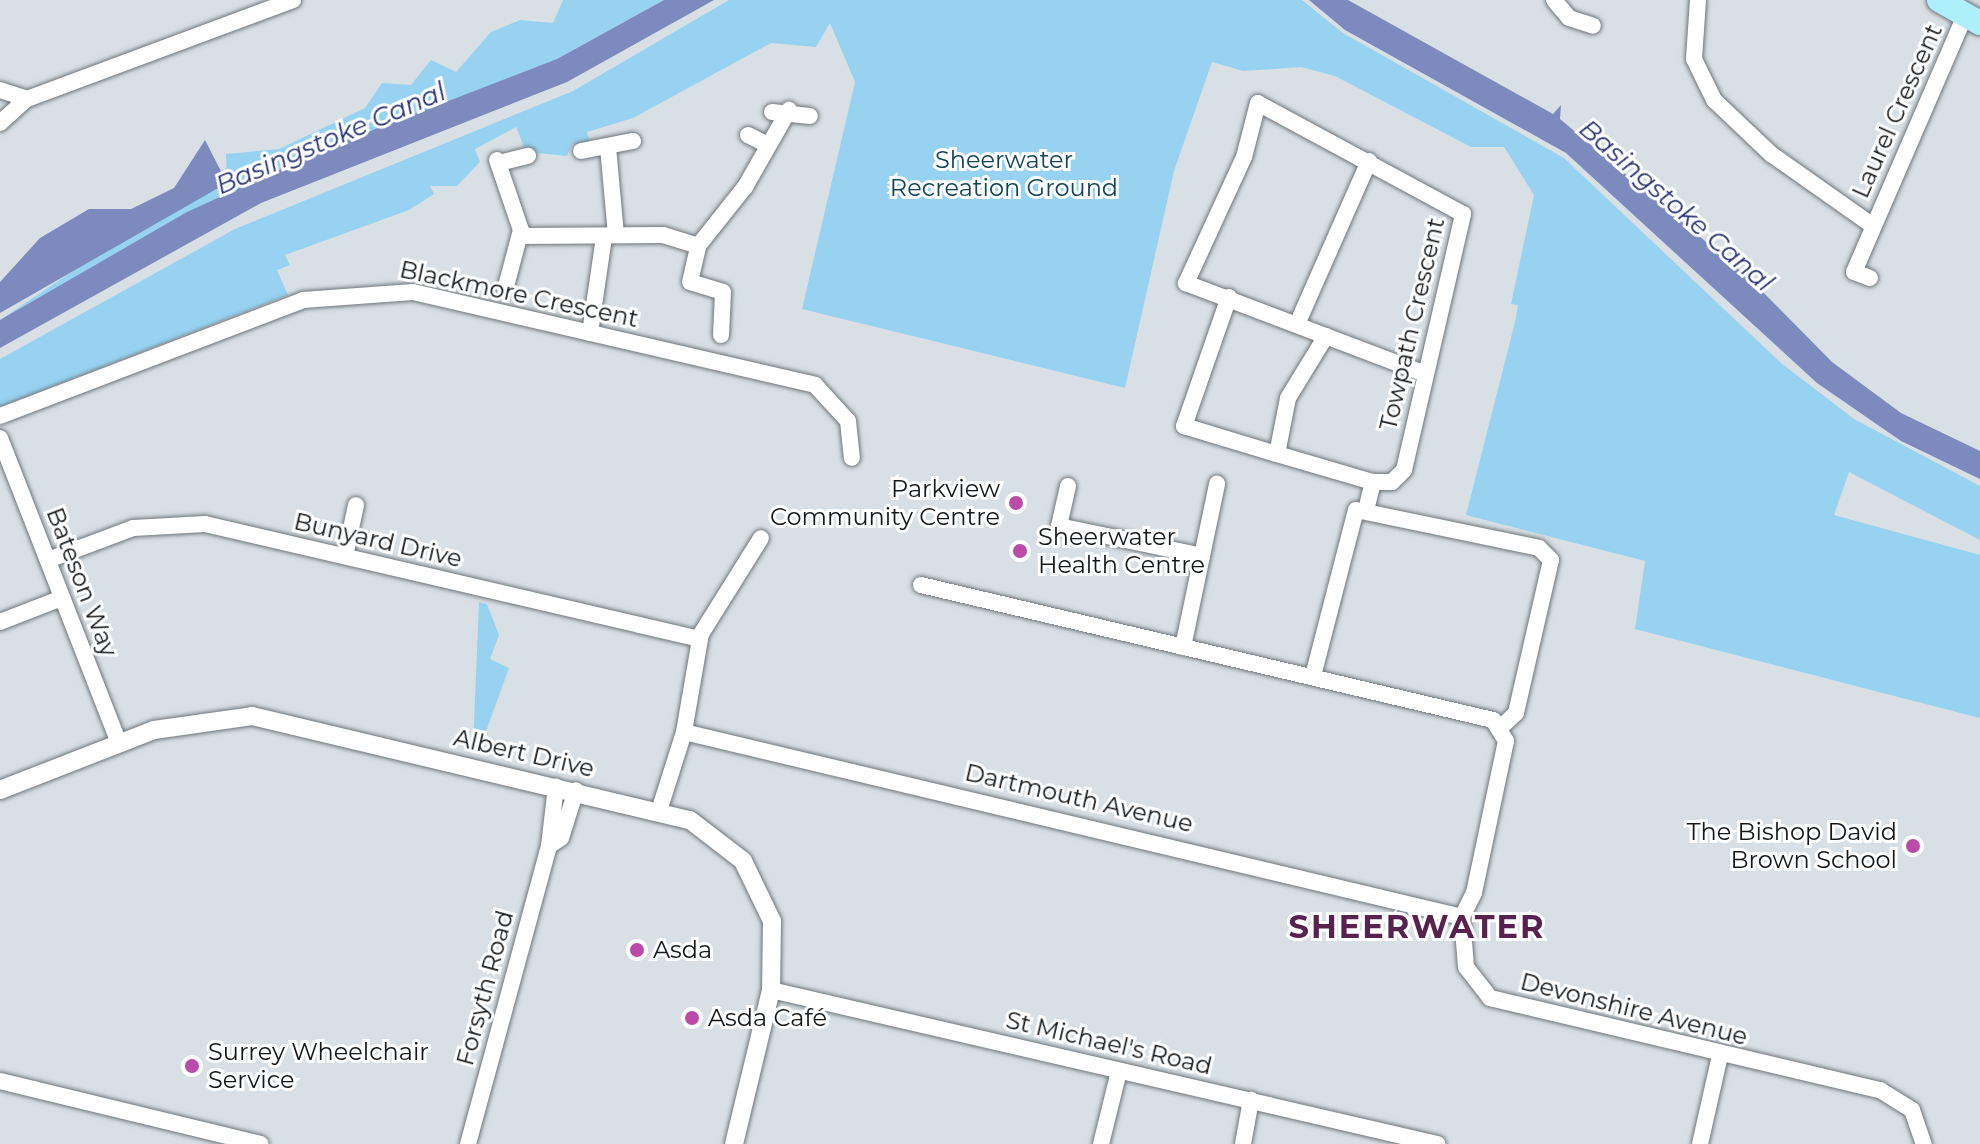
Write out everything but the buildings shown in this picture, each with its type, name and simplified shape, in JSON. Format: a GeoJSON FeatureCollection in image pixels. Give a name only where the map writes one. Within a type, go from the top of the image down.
{"type":"FeatureCollection","features":[{"type":"Feature","properties":{"kind":"main road"},"geometry":{"type":"LineString","coordinates":[[1939,0],[1973,19]]}},
{"type":"Feature","properties":{"kind":"street"},"geometry":{"type":"LineString","coordinates":[[0,123],[27,99],[293,0]]}},
{"type":"Feature","properties":{"kind":"street"},"geometry":{"type":"LineString","coordinates":[[1554,0],[1569,18],[1593,26]]}},
{"type":"Feature","properties":{"kind":"street","name":"Laurel Crescent"},"geometry":{"type":"LineString","coordinates":[[1698,0],[1692,43],[1714,100],[1771,154],[1873,226]]}},
{"type":"Feature","properties":{"kind":"street","name":"Laurel Crescent"},"geometry":{"type":"LineString","coordinates":[[1870,278],[1854,272],[1973,19]]}},
{"type":"Feature","properties":{"kind":"street"},"geometry":{"type":"LineString","coordinates":[[0,90],[27,99]]}},
{"type":"Feature","properties":{"kind":"street","name":"Towpath Crescent"},"geometry":{"type":"LineString","coordinates":[[1229,297],[1186,283],[1244,157],[1258,103],[1463,214],[1401,477],[1373,482]]}},
{"type":"Feature","properties":{"kind":"street"},"geometry":{"type":"LineString","coordinates":[[721,335],[723,292],[690,282],[698,246],[768,145],[780,111],[810,116]]}},
{"type":"Feature","properties":{"kind":"street"},"geometry":{"type":"LineString","coordinates":[[748,135],[768,145]]}},
{"type":"Feature","properties":{"kind":"street"},"geometry":{"type":"LineString","coordinates":[[581,151],[633,141]]}},
{"type":"Feature","properties":{"kind":"street"},"geometry":{"type":"LineString","coordinates":[[590,333],[610,236],[608,147]]}},
{"type":"Feature","properties":{"kind":"street"},"geometry":{"type":"LineString","coordinates":[[505,290],[520,236],[518,208],[498,161],[528,156]]}},
{"type":"Feature","properties":{"kind":"street"},"geometry":{"type":"LineString","coordinates":[[1298,322],[1369,161]]}},
{"type":"Feature","properties":{"kind":"street"},"geometry":{"type":"LineString","coordinates":[[520,236],[663,235],[698,246]]}},
{"type":"Feature","properties":{"kind":"street","name":"Blackmore Crescent"},"geometry":{"type":"LineString","coordinates":[[0,416],[280,307],[339,293],[413,292],[821,389],[848,421],[852,458]]}},
{"type":"Feature","properties":{"kind":"street"},"geometry":{"type":"LineString","coordinates":[[1367,506],[1373,482],[1184,426],[1229,297],[1425,374]]}},
{"type":"Feature","properties":{"kind":"street"},"geometry":{"type":"LineString","coordinates":[[1277,454],[1288,398],[1326,336]]}},
{"type":"Feature","properties":{"kind":"street","name":"Bateson Way"},"geometry":{"type":"LineString","coordinates":[[0,438],[119,743]]}},
{"type":"Feature","properties":{"kind":"street"},"geometry":{"type":"LineString","coordinates":[[1183,647],[1217,484]]}},
{"type":"Feature","properties":{"kind":"street"},"geometry":{"type":"LineString","coordinates":[[1068,486],[1059,526],[1202,556]]}},
{"type":"Feature","properties":{"kind":"street"},"geometry":{"type":"LineString","coordinates":[[345,556],[356,505]]}},
{"type":"Feature","properties":{"kind":"street"},"geometry":{"type":"LineString","coordinates":[[921,585],[1313,676],[1501,727],[1516,713],[1551,560],[1539,548],[1367,506],[1352,515],[1313,676]]}},
{"type":"Feature","properties":{"kind":"street","name":"Bunyard Drive"},"geometry":{"type":"LineString","coordinates":[[48,560],[120,531],[178,522],[345,556],[700,637]]}},
{"type":"Feature","properties":{"kind":"street"},"geometry":{"type":"LineString","coordinates":[[659,811],[684,732],[700,637],[761,538]]}},
{"type":"Feature","properties":{"kind":"street"},"geometry":{"type":"LineString","coordinates":[[0,622],[62,598]]}},
{"type":"Feature","properties":{"kind":"street","name":"Albert Drive"},"geometry":{"type":"LineString","coordinates":[[0,790],[182,722],[252,716],[576,790],[659,811],[705,827],[752,873],[772,921],[771,990],[734,1144]]}},
{"type":"Feature","properties":{"kind":"street","name":"Devonshire Avenue"},"geometry":{"type":"LineString","coordinates":[[1501,727],[1506,741],[1474,893],[1462,917],[1466,967],[1490,998],[1898,1097],[1925,1143]]}},
{"type":"Feature","properties":{"kind":"street","name":"Dartmouth Avenue"},"geometry":{"type":"LineString","coordinates":[[684,732],[1462,917]]}},
{"type":"Feature","properties":{"kind":"street","name":"Forsyth Road"},"geometry":{"type":"LineString","coordinates":[[468,1144],[549,846],[556,786]]}},
{"type":"Feature","properties":{"kind":"street","name":"Forsyth Road"},"geometry":{"type":"LineString","coordinates":[[549,846],[561,838],[576,790]]}},
{"type":"Feature","properties":{"kind":"street","name":"St Michael's Road"},"geometry":{"type":"LineString","coordinates":[[771,990],[1437,1144]]}},
{"type":"Feature","properties":{"kind":"street"},"geometry":{"type":"LineString","coordinates":[[1700,1144],[1720,1055]]}},
{"type":"Feature","properties":{"kind":"street"},"geometry":{"type":"LineString","coordinates":[[1101,1144],[1119,1071]]}},
{"type":"Feature","properties":{"kind":"street"},"geometry":{"type":"LineString","coordinates":[[0,1081],[260,1144]]}},
{"type":"Feature","properties":{"kind":"street"},"geometry":{"type":"LineString","coordinates":[[1243,1144],[1251,1100]]}},
{"type":"Feature","properties":{"kind":"green space"},"geometry":{"type":"Polygon","coordinates":[[[563,0],[664,0],[557,59],[78,276],[0,320],[106,249],[227,183],[226,154],[279,149],[365,108],[382,83],[411,85],[431,60],[456,72],[491,32],[520,20],[553,23],[563,0]]]}},
{"type":"Feature","properties":{"kind":"green space","name":"Sheerwater Recreation Ground"},"geometry":{"type":"Polygon","coordinates":[[[729,0],[1302,0],[1343,33],[1564,158],[1781,363],[1854,419],[1980,486],[1980,540],[1849,472],[1834,515],[1980,555],[1980,718],[1635,629],[1645,561],[1466,515],[1515,322],[1518,305],[1511,304],[1534,195],[1504,147],[1471,147],[1335,76],[1301,67],[1243,71],[1212,62],[1174,171],[1125,388],[802,309],[855,82],[830,23],[816,47],[771,43],[633,118],[587,132],[590,143],[572,144],[567,156],[526,152],[516,127],[475,149],[480,162],[457,186],[430,186],[434,194],[409,210],[285,255],[290,265],[277,270],[288,295],[0,407],[0,359],[235,229],[573,91],[729,0]]]}},
{"type":"Feature","properties":{"kind":"green space"},"geometry":{"type":"Polygon","coordinates":[[[479,602],[487,604],[499,635],[490,659],[509,668],[484,737],[473,745],[479,602]]]}},
{"type":"Feature","properties":{"kind":"shaded area","name":"Basingstoke Canal"},"geometry":{"type":"Polygon","coordinates":[[[664,0],[714,0],[567,82],[261,203],[0,348],[0,320],[187,212],[329,147],[557,59],[664,0]]]}},
{"type":"Feature","properties":{"kind":"shaded area","name":"Basingstoke Canal"},"geometry":{"type":"Polygon","coordinates":[[[1309,0],[1348,0],[1553,114],[1561,105],[1560,119],[1749,278],[1832,362],[1901,413],[1980,451],[1980,479],[1901,441],[1817,383],[1566,153],[1345,30],[1309,0]]]}},
{"type":"Feature","properties":{"kind":"shaded area"},"geometry":{"type":"Polygon","coordinates":[[[205,140],[227,183],[0,313],[0,282],[40,238],[89,209],[131,209],[174,188],[205,140]]]}},
{"type":"Feature","properties":{"kind":"place","name":"Parkview Community Centre"},"geometry":{"type":"Point","coordinates":[1016,503]}},
{"type":"Feature","properties":{"kind":"place","name":"Sheerwater Health Centre"},"geometry":{"type":"Point","coordinates":[1020,551]}},
{"type":"Feature","properties":{"kind":"place","name":"The Bishop David Brown School"},"geometry":{"type":"Point","coordinates":[1913,846]}},
{"type":"Feature","properties":{"kind":"place","name":"Asda"},"geometry":{"type":"Point","coordinates":[637,950]}},
{"type":"Feature","properties":{"kind":"place","name":"Asda Café"},"geometry":{"type":"Point","coordinates":[692,1018]}},
{"type":"Feature","properties":{"kind":"place","name":"Surrey Wheelchair Service"},"geometry":{"type":"Point","coordinates":[192,1066]}},
{"type":"Feature","properties":{"kind":"district","name":"SHEERWATER"},"geometry":{"type":"Point","coordinates":[1417,927]}}]}
